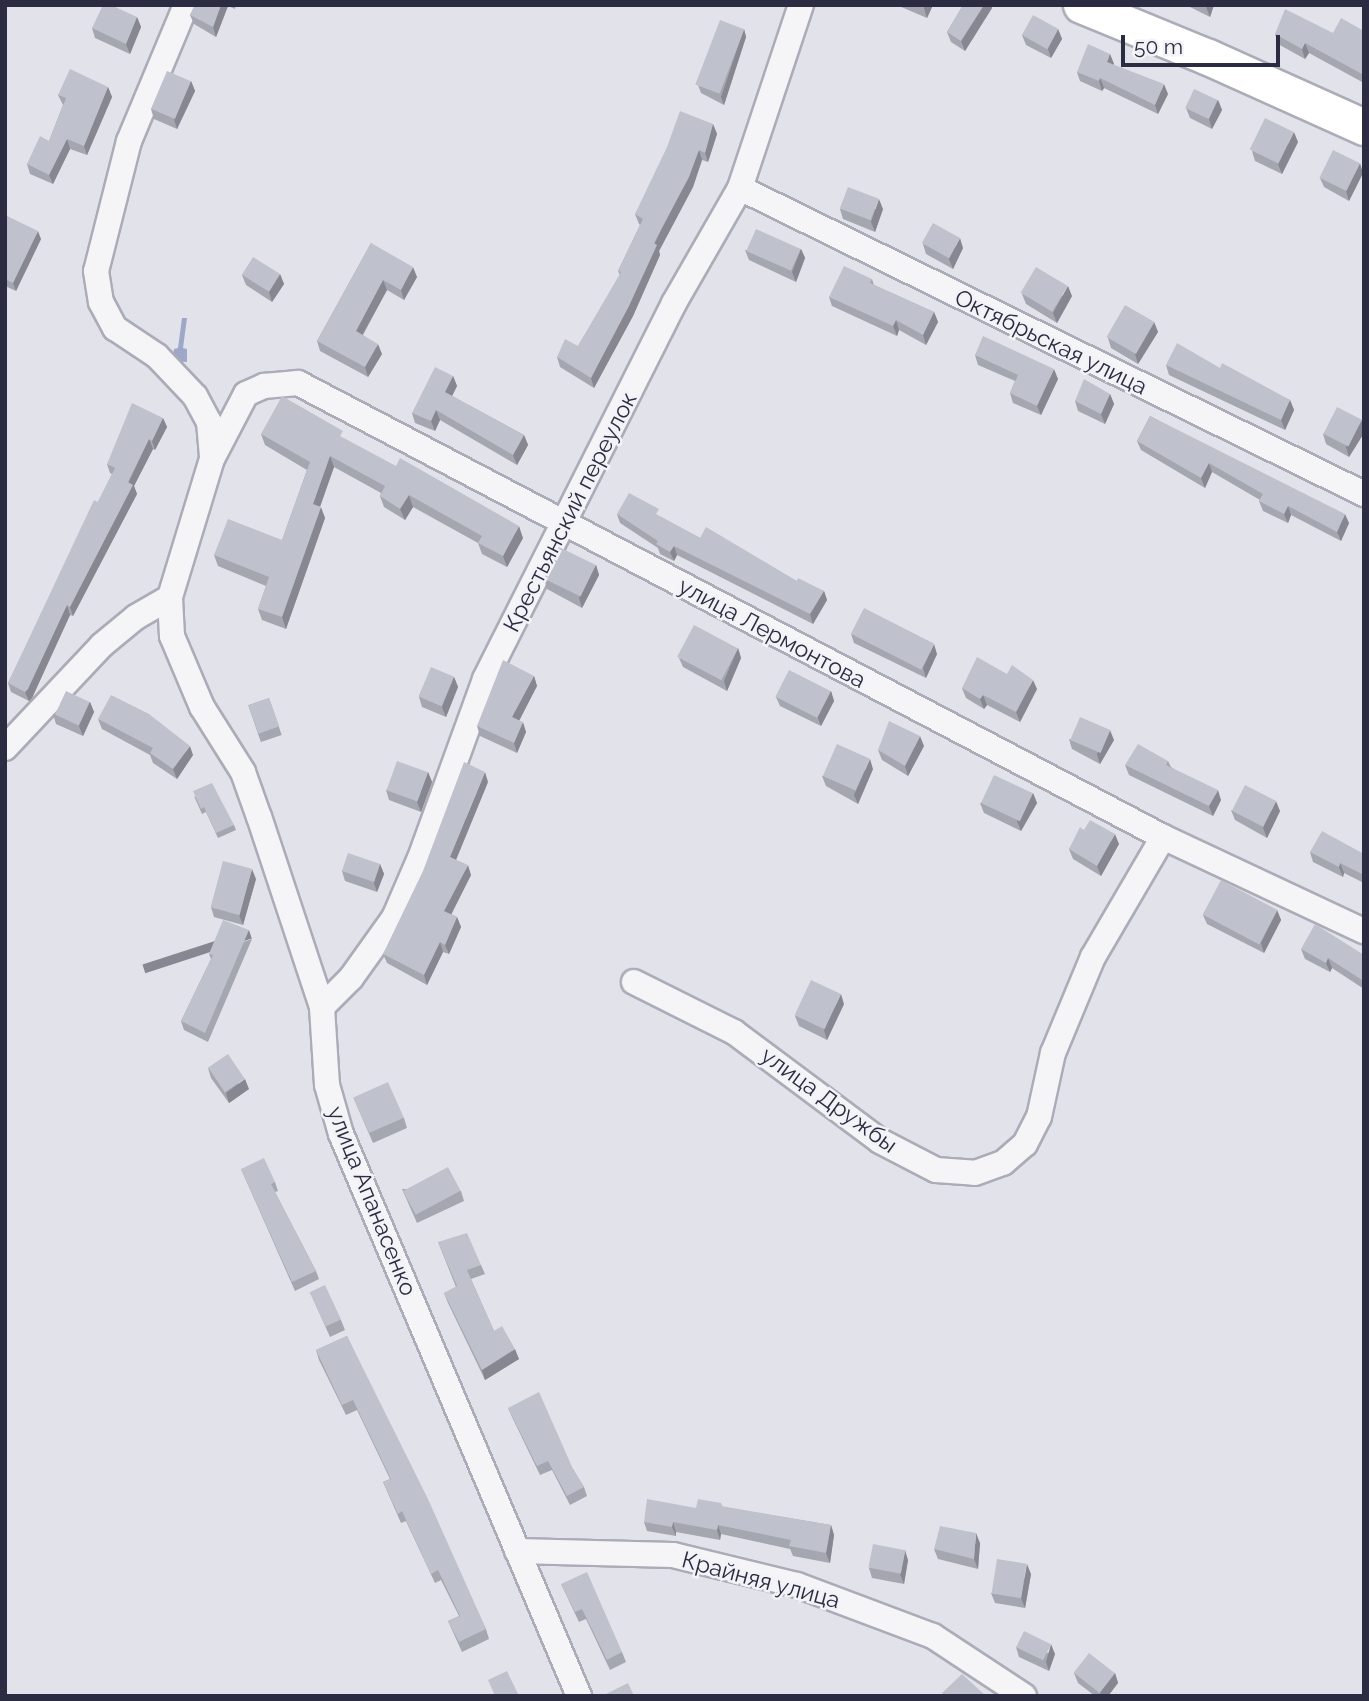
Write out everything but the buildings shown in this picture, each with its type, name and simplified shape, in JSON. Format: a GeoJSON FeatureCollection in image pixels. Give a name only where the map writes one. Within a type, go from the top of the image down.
{"type":"FeatureCollection","features":[{"type":"Feature","properties":{"kind":"street"},"geometry":{"type":"LineString","coordinates":[[186,5],[130,141],[96,271],[101,302],[115,328],[157,356],[195,396],[209,422],[212,458]]}},
{"type":"Feature","properties":{"kind":"street","name":"Крестьянский переулок"},"geometry":{"type":"LineString","coordinates":[[322,1007],[351,978],[394,918],[420,858],[485,679],[674,303],[740,188],[801,5]]}},
{"type":"Feature","properties":{"kind":"street"},"geometry":{"type":"LineString","coordinates":[[1080,5],[1208,57],[1364,127]]}},
{"type":"Feature","properties":{"kind":"street","name":"Октябрьская улица"},"geometry":{"type":"LineString","coordinates":[[740,188],[1364,494]]}},
{"type":"Feature","properties":{"kind":"street","name":"улица Лермонтова"},"geometry":{"type":"LineString","coordinates":[[212,458],[246,394],[264,386],[298,383],[1163,837],[1364,932]]}},
{"type":"Feature","properties":{"kind":"street","name":"улица Апанасенко"},"geometry":{"type":"LineString","coordinates":[[212,458],[170,597],[172,636],[185,673],[202,707],[243,772],[322,1007],[327,1085],[341,1134],[579,1696]]}},
{"type":"Feature","properties":{"kind":"street"},"geometry":{"type":"LineString","coordinates":[[5,748],[102,645],[136,617],[170,597]]}},
{"type":"Feature","properties":{"kind":"street","name":"улица Дружбы"},"geometry":{"type":"LineString","coordinates":[[634,982],[734,1032],[880,1141],[936,1170],[975,1173],[1003,1163],[1025,1144],[1039,1117],[1053,1053],[1093,957],[1163,837]]}},
{"type":"Feature","properties":{"kind":"street","name":"Крайняя улица"},"geometry":{"type":"LineString","coordinates":[[517,1551],[673,1555],[797,1585],[933,1636],[1024,1696]]}},
{"type":"Feature","properties":{"kind":"water"},"geometry":{"type":"Polygon","coordinates":[[[182,318],[187,318],[183,348],[187,349],[187,362],[172,361],[174,349],[178,348],[182,318]]]}}]}
